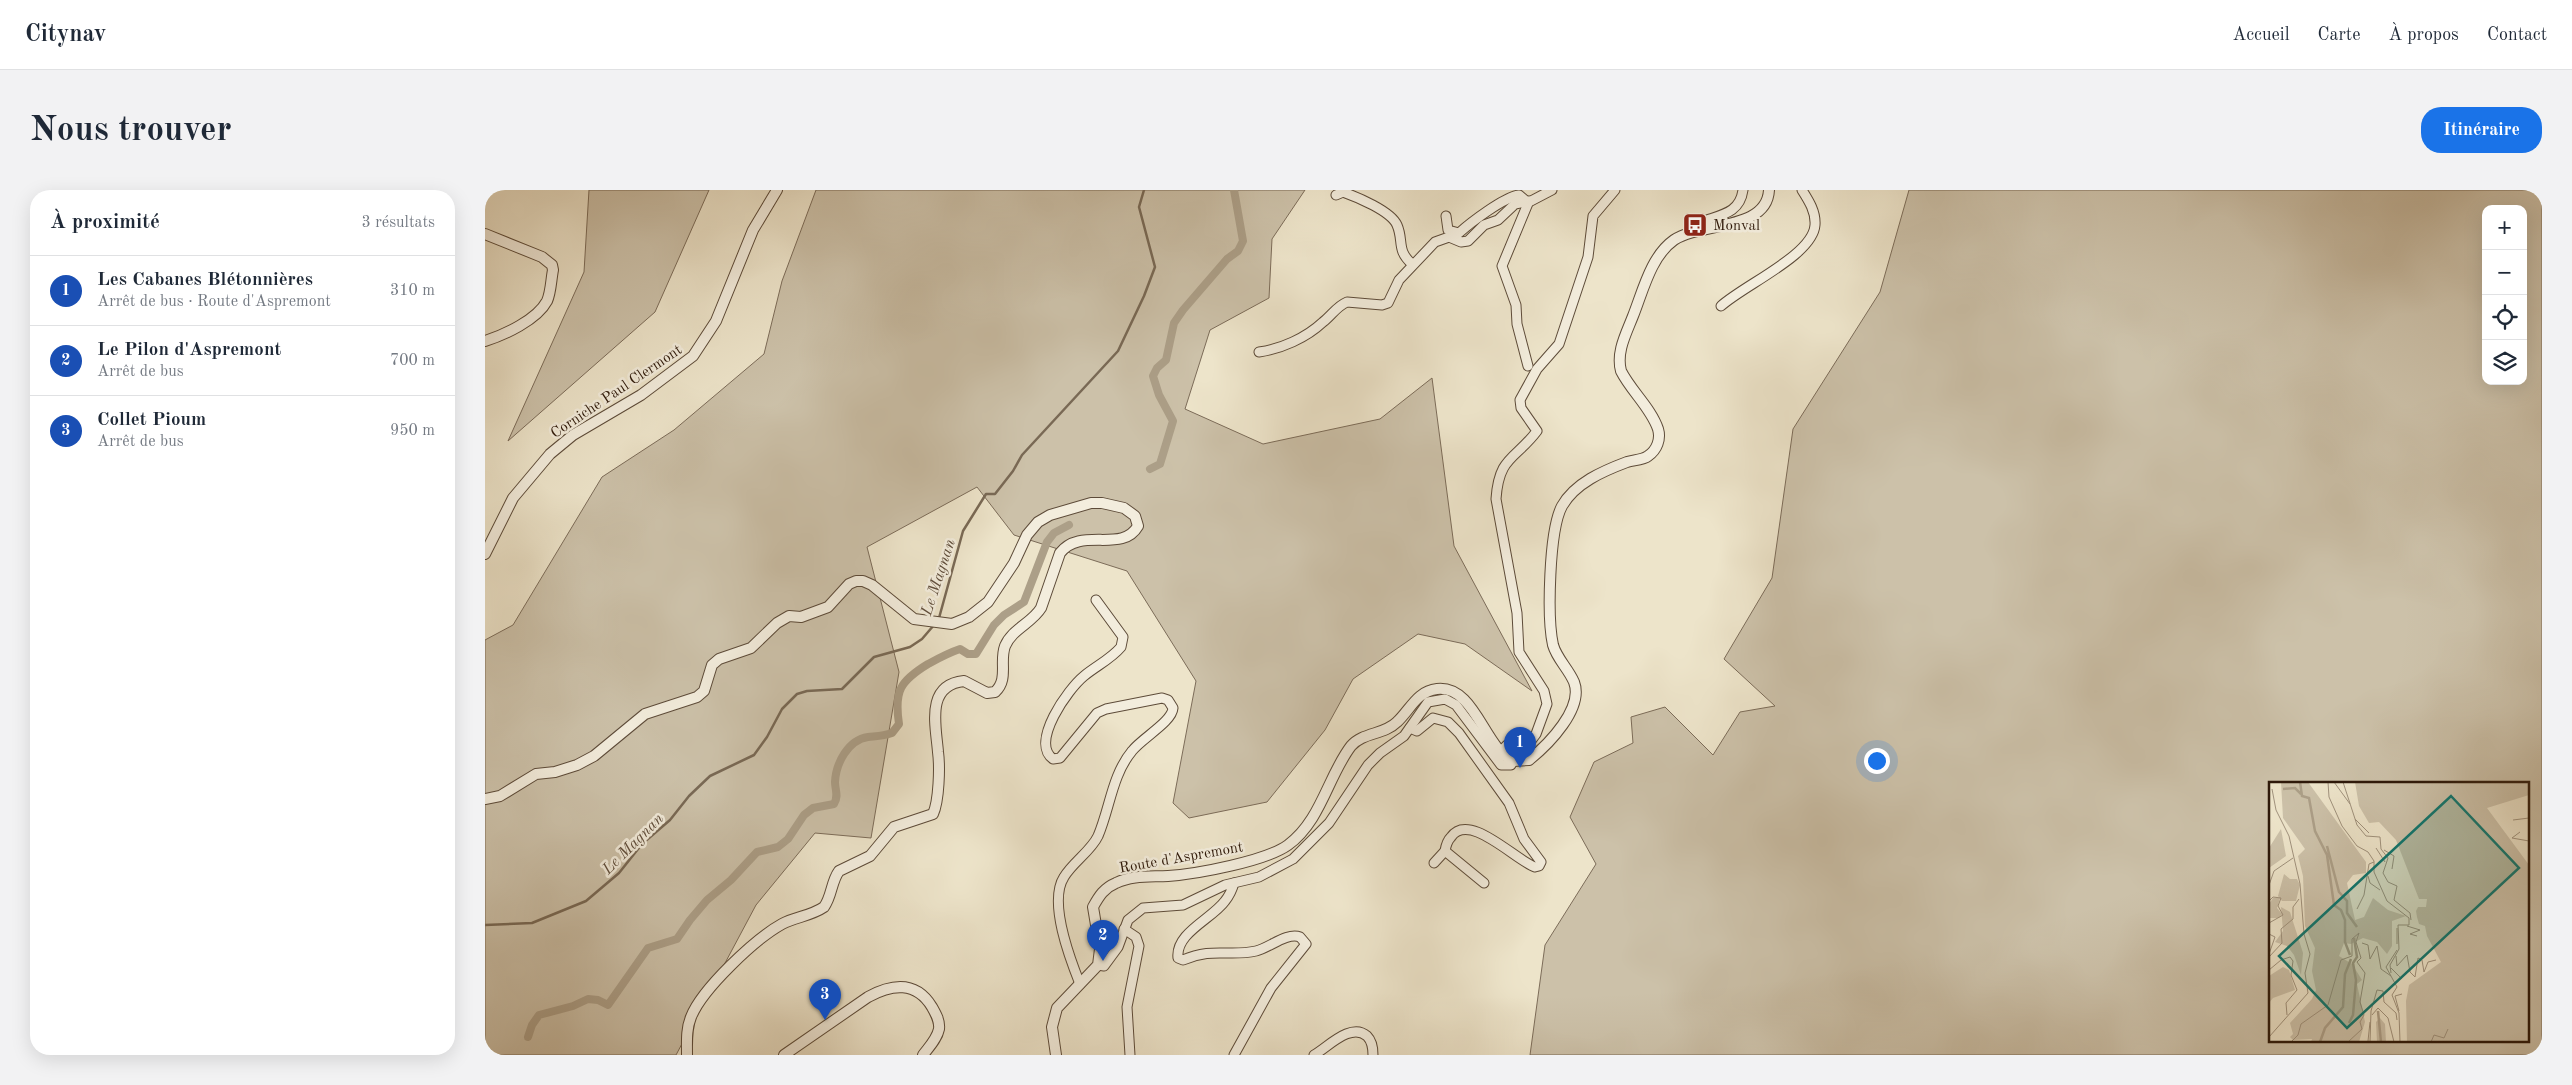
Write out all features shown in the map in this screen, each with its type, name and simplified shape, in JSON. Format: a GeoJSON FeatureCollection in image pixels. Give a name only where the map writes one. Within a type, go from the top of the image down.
{"type":"FeatureCollection","features":[{"type":"Feature","properties":{"kind":"street","name":"Corniche Paul Clermont"},"geometry":{"type":"LineString","coordinates":[[485,554],[513,498],[550,454],[573,435],[641,395],[693,356],[716,321],[753,230],[777,190]]}},
{"type":"Feature","properties":{"kind":"street"},"geometry":{"type":"LineString","coordinates":[[1259,352],[1274,350],[1301,337],[1321,324],[1347,302],[1382,304],[1388,302],[1399,280],[1412,264],[1435,242],[1444,237],[1468,241],[1484,225],[1498,220],[1515,204],[1552,190]]}},
{"type":"Feature","properties":{"kind":"street"},"geometry":{"type":"LineString","coordinates":[[1056,1055],[1053,1018],[1061,1003],[1098,965],[1104,966],[1111,960],[1118,948],[1128,920],[1143,908],[1183,905],[1234,883],[1259,877],[1293,859],[1329,823],[1368,765],[1379,754],[1398,742],[1410,728],[1419,711],[1428,702],[1438,698],[1445,699],[1462,711],[1501,765],[1508,766],[1519,749],[1533,738],[1541,724],[1547,704],[1544,691],[1519,652],[1517,613],[1496,499],[1497,481],[1505,463],[1537,431],[1535,425],[1521,408],[1520,400],[1537,369],[1559,344],[1588,257],[1593,216],[1615,190]]}},
{"type":"Feature","properties":{"kind":"street"},"geometry":{"type":"LineString","coordinates":[[1703,228],[1707,220],[1735,209],[1743,190]]}},
{"type":"Feature","properties":{"kind":"street"},"geometry":{"type":"LineString","coordinates":[[1513,761],[1525,761],[1533,756],[1563,724],[1575,702],[1574,683],[1556,654],[1552,634],[1551,553],[1557,518],[1568,497],[1581,485],[1609,470],[1647,457],[1658,444],[1658,430],[1620,367],[1620,353],[1648,277],[1659,256],[1675,239],[1703,228],[1755,215],[1764,206],[1769,190]]}},
{"type":"Feature","properties":{"kind":"street"},"geometry":{"type":"LineString","coordinates":[[1721,306],[1747,286],[1795,256],[1808,242],[1815,223],[1812,206],[1802,190]]}},
{"type":"Feature","properties":{"kind":"street"},"geometry":{"type":"LineString","coordinates":[[1336,195],[1343,192],[1354,196],[1389,215],[1396,223],[1402,253],[1412,264]]}},
{"type":"Feature","properties":{"kind":"street"},"geometry":{"type":"LineString","coordinates":[[1446,216],[1448,230],[1459,233],[1470,222],[1511,197],[1519,195],[1527,201]]}},
{"type":"Feature","properties":{"kind":"street"},"geometry":{"type":"LineString","coordinates":[[1527,201],[1502,266],[1516,304],[1517,324],[1528,366]]}},
{"type":"Feature","properties":{"kind":"street"},"geometry":{"type":"LineString","coordinates":[[485,234],[542,257],[552,265],[553,270],[546,302],[540,309],[507,334],[485,341]]}},
{"type":"Feature","properties":{"kind":"street"},"geometry":{"type":"LineString","coordinates":[[485,799],[500,796],[536,774],[555,772],[577,765],[594,756],[645,714],[697,698],[704,691],[712,665],[719,659],[751,648],[777,623],[789,616],[801,617],[828,607],[849,584],[863,581],[872,585],[914,619],[931,623],[952,624],[969,618],[988,602],[1014,564],[1027,535],[1038,522],[1050,515],[1091,502],[1123,508],[1137,519],[1136,529],[1114,540],[1081,539],[1065,547],[1056,559],[1041,608],[1008,640],[1004,649],[1003,678],[995,692],[987,693],[964,681],[951,685],[941,693],[935,713],[939,760],[933,814],[894,827],[870,856],[839,872],[829,900],[824,907],[777,927],[729,968],[703,996],[695,1008],[687,1028],[687,1055]]}},
{"type":"Feature","properties":{"kind":"street"},"geometry":{"type":"LineString","coordinates":[[1080,984],[1064,935],[1060,905],[1061,883],[1097,838],[1126,758],[1142,739],[1169,719],[1173,708],[1168,700],[1162,698],[1106,709],[1090,720],[1060,758],[1053,759],[1045,751],[1044,744],[1047,732],[1070,691],[1083,676],[1121,647],[1123,636],[1096,600]]}},
{"type":"Feature","properties":{"kind":"street","name":"Route d'Aspremont"},"geometry":{"type":"LineString","coordinates":[[1098,965],[1100,949],[1093,907],[1105,889],[1130,878],[1191,873],[1244,861],[1276,852],[1289,844],[1306,826],[1322,801],[1351,747],[1365,736],[1391,727],[1425,692],[1443,689],[1458,695],[1471,709],[1500,752],[1513,761]]}},
{"type":"Feature","properties":{"kind":"street"},"geometry":{"type":"LineString","coordinates":[[1410,728],[1417,730],[1433,718],[1454,726],[1509,803],[1524,839],[1541,864],[1537,867],[1531,866],[1495,841],[1469,829],[1455,832],[1448,841],[1445,851],[1433,864]]}},
{"type":"Feature","properties":{"kind":"street"},"geometry":{"type":"LineString","coordinates":[[1500,752],[1507,745],[1533,738]]}},
{"type":"Feature","properties":{"kind":"street"},"geometry":{"type":"LineString","coordinates":[[1492,741],[1518,741]]}},
{"type":"Feature","properties":{"kind":"street"},"geometry":{"type":"LineString","coordinates":[[1445,851],[1484,883]]}},
{"type":"Feature","properties":{"kind":"street"},"geometry":{"type":"LineString","coordinates":[[1234,883],[1224,903],[1183,940],[1178,949],[1178,958],[1183,960],[1203,952],[1259,951],[1292,936],[1300,937],[1306,944],[1271,988],[1234,1055]]}},
{"type":"Feature","properties":{"kind":"street"},"geometry":{"type":"LineString","coordinates":[[1124,929],[1136,937],[1139,946],[1127,1007],[1130,1055]]}},
{"type":"Feature","properties":{"kind":"street"},"geometry":{"type":"LineString","coordinates":[[784,1055],[868,997],[882,989],[900,986],[919,993],[937,1016],[939,1028],[937,1036],[923,1055]]}},
{"type":"Feature","properties":{"kind":"street"},"geometry":{"type":"LineString","coordinates":[[1313,1055],[1345,1034],[1355,1031],[1365,1034],[1370,1040],[1373,1055]]}},
{"type":"Feature","properties":{"kind":"shaded area"},"geometry":{"type":"Polygon","coordinates":[[[589,190],[709,190],[655,312],[508,441],[584,272],[589,190]]]}},
{"type":"Feature","properties":{"kind":"shaded area"},"geometry":{"type":"Polygon","coordinates":[[[816,190],[1305,190],[1272,239],[1269,298],[1210,330],[1185,409],[1263,444],[1380,419],[1432,378],[1454,546],[1532,691],[1465,644],[1418,634],[1353,679],[1325,730],[1267,802],[1189,818],[1173,803],[1196,681],[1127,571],[1014,535],[977,487],[867,547],[899,672],[871,838],[815,833],[756,905],[676,1055],[485,1055],[485,640],[513,625],[602,477],[674,430],[764,354],[782,281],[816,190]]]}},
{"type":"Feature","properties":{"kind":"shaded area"},"geometry":{"type":"Polygon","coordinates":[[[1909,190],[2542,190],[2542,1055],[1530,1055],[1545,945],[1596,864],[1570,817],[1594,762],[1633,743],[1631,717],[1665,707],[1713,755],[1740,712],[1775,706],[1724,659],[1772,578],[1793,429],[1880,292],[1909,190]]]}},
{"type":"Feature","properties":{"kind":"waterway","name":"Le Magnan"},"geometry":{"type":"LineString","coordinates":[[939,618],[963,531],[986,494],[995,494],[1013,471],[1022,455],[1118,351],[1144,296],[1155,267],[1139,207],[1144,190]]}},
{"type":"Feature","properties":{"kind":"waterway"},"geometry":{"type":"LineString","coordinates":[[1150,469],[1160,464],[1173,421],[1159,395],[1153,376],[1157,368],[1166,360],[1174,323],[1227,259],[1238,251],[1243,241],[1234,190]]}},
{"type":"Feature","properties":{"kind":"waterway"},"geometry":{"type":"LineString","coordinates":[[528,1037],[532,1025],[539,1015],[573,1006],[588,999],[598,1000],[608,1005],[648,948],[677,939],[707,900],[731,880],[757,852],[778,847],[788,839],[804,815],[813,808],[834,804],[838,767],[849,748],[861,739],[892,733],[899,724],[897,703],[901,688],[919,670],[960,649],[968,654],[976,654],[994,625],[1004,615],[1024,602],[1047,542],[1054,533],[1069,525]]}},
{"type":"Feature","properties":{"kind":"waterway","name":"Le Magnan"},"geometry":{"type":"LineString","coordinates":[[485,925],[532,923],[586,901],[619,873],[642,844],[670,820],[689,796],[710,776],[754,755],[767,737],[782,709],[797,694],[807,691],[842,689],[874,657],[910,647],[922,639],[934,625]]}},
{"type":"Feature","properties":{"kind":"place","name":"Monval"},"geometry":{"type":"Point","coordinates":[1695,225]}},
{"type":"Feature","properties":{"kind":"place","name":"Les Cabanes Blétonnières"},"geometry":{"type":"Point","coordinates":[1520,768]}},
{"type":"Feature","properties":{"kind":"place","name":"Le Pilon d'Aspremont"},"geometry":{"type":"Point","coordinates":[1103,961]}},
{"type":"Feature","properties":{"kind":"place","name":"Collet Pioum"},"geometry":{"type":"Point","coordinates":[825,1020]}}]}
